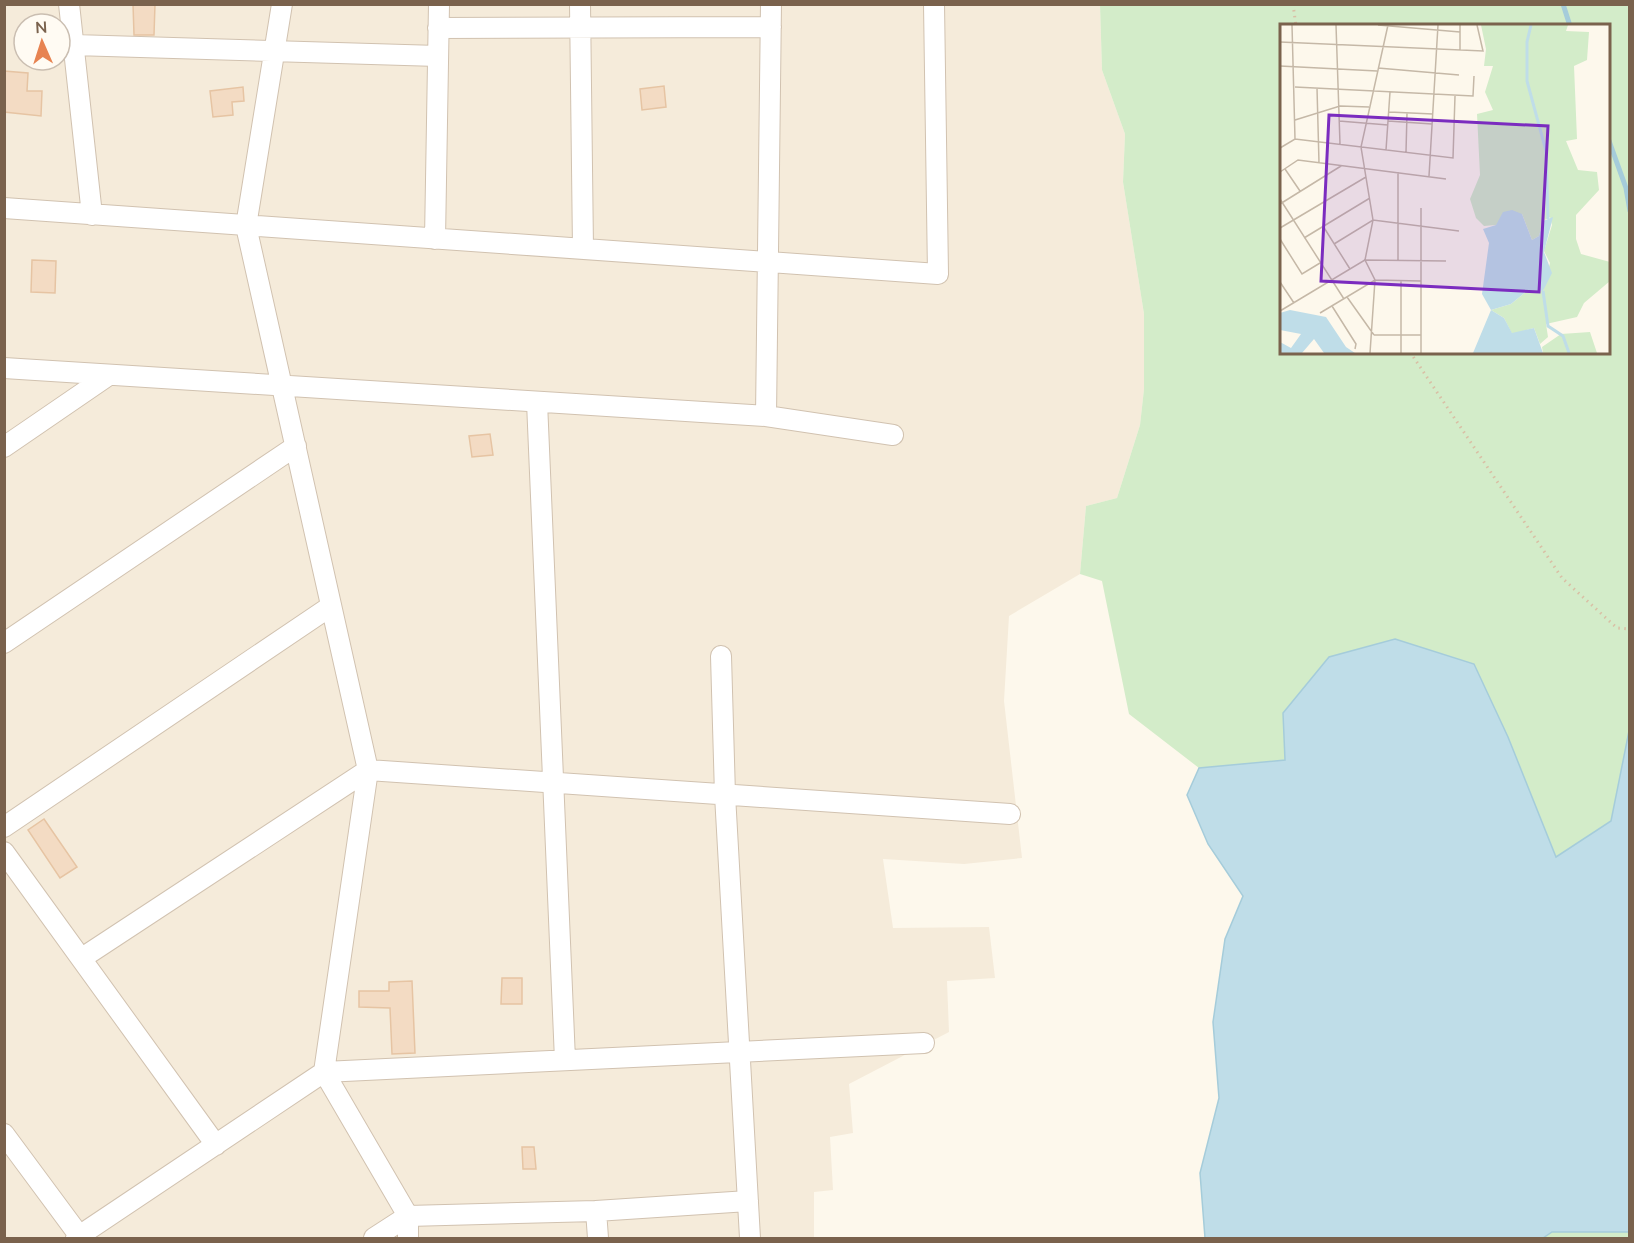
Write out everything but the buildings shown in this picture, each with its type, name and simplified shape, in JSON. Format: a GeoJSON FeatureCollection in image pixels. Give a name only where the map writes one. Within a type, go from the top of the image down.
{"type":"FeatureCollection","features":[{"type":"Feature","properties":{"kind":"street"},"geometry":{"type":"LineString","coordinates":[[69,4],[92,215]]}},
{"type":"Feature","properties":{"kind":"street"},"geometry":{"type":"LineString","coordinates":[[282,4],[246,226],[368,770],[324,1072],[408,1216],[408,1239]]}},
{"type":"Feature","properties":{"kind":"street"},"geometry":{"type":"LineString","coordinates":[[435,239],[439,4]]}},
{"type":"Feature","properties":{"kind":"street"},"geometry":{"type":"LineString","coordinates":[[580,4],[583,249]]}},
{"type":"Feature","properties":{"kind":"street"},"geometry":{"type":"LineString","coordinates":[[766,416],[771,4]]}},
{"type":"Feature","properties":{"kind":"street"},"geometry":{"type":"LineString","coordinates":[[4,208],[938,274],[934,4]]}},
{"type":"Feature","properties":{"kind":"street"},"geometry":{"type":"LineString","coordinates":[[438,28],[771,27]]}},
{"type":"Feature","properties":{"kind":"street"},"geometry":{"type":"LineString","coordinates":[[74,45],[438,56]]}},
{"type":"Feature","properties":{"kind":"street"},"geometry":{"type":"LineString","coordinates":[[4,368],[766,416],[893,435]]}},
{"type":"Feature","properties":{"kind":"street"},"geometry":{"type":"LineString","coordinates":[[4,447],[109,375]]}},
{"type":"Feature","properties":{"kind":"street"},"geometry":{"type":"LineString","coordinates":[[537,402],[565,1060]]}},
{"type":"Feature","properties":{"kind":"street"},"geometry":{"type":"LineString","coordinates":[[4,643],[296,447]]}},
{"type":"Feature","properties":{"kind":"street"},"geometry":{"type":"LineString","coordinates":[[4,827],[331,606]]}},
{"type":"Feature","properties":{"kind":"street"},"geometry":{"type":"LineString","coordinates":[[721,656],[725,795],[750,1239]]}},
{"type":"Feature","properties":{"kind":"street"},"geometry":{"type":"LineString","coordinates":[[82,958],[368,770],[1010,814]]}},
{"type":"Feature","properties":{"kind":"street"},"geometry":{"type":"LineString","coordinates":[[4,852],[216,1144]]}},
{"type":"Feature","properties":{"kind":"street"},"geometry":{"type":"LineString","coordinates":[[4,1134],[79,1238],[324,1072],[924,1043]]}},
{"type":"Feature","properties":{"kind":"street"},"geometry":{"type":"LineString","coordinates":[[374,1239],[408,1216],[596,1211],[748,1201]]}},
{"type":"Feature","properties":{"kind":"street"},"geometry":{"type":"LineString","coordinates":[[596,1211],[598,1239]]}},
{"type":"Feature","properties":{"kind":"path"},"geometry":{"type":"LineString","coordinates":[[1293,4],[1296,24]]}},
{"type":"Feature","properties":{"kind":"path"},"geometry":{"type":"LineString","coordinates":[[1411,354],[1562,578],[1617,628],[1629,629]]}},
{"type":"Feature","properties":{"kind":"shaded area"},"geometry":{"type":"Polygon","coordinates":[[[5,5],[1100,5],[1102,70],[1125,134],[1123,182],[1144,314],[1144,389],[1140,425],[1117,498],[1086,506],[1080,574],[1009,616],[1004,701],[1022,858],[964,864],[883,859],[893,928],[989,927],[995,978],[947,981],[949,1032],[849,1084],[853,1133],[830,1137],[833,1190],[814,1192],[814,1238],[5,1238],[5,5]]]}},
{"type":"Feature","properties":{"kind":"green space"},"geometry":{"type":"Polygon","coordinates":[[[1100,5],[1629,5],[1630,731],[1611,821],[1556,857],[1508,737],[1474,664],[1283,713],[1285,760],[1199,768],[1129,714],[1102,581],[1080,574],[1086,506],[1117,498],[1140,425],[1144,389],[1144,314],[1123,182],[1125,134],[1102,70],[1100,5]]]}},
{"type":"Feature","properties":{"kind":"green space"},"geometry":{"type":"Polygon","coordinates":[[[1552,1232],[1629,1232],[1629,1238],[1543,1238],[1552,1232]]]}},
{"type":"Feature","properties":{"kind":"water"},"geometry":{"type":"Polygon","coordinates":[[[1395,639],[1474,664],[1508,737],[1556,857],[1611,821],[1629,731],[1629,1232],[1552,1232],[1543,1238],[1205,1238],[1200,1173],[1219,1098],[1213,1022],[1225,939],[1243,896],[1208,844],[1187,795],[1199,768],[1285,760],[1283,713],[1329,657],[1395,639]]]}},
{"type":"Feature","properties":{"kind":"waterway"},"geometry":{"type":"LineString","coordinates":[[1563,4],[1569,24]]}},
{"type":"Feature","properties":{"kind":"waterway"},"geometry":{"type":"LineString","coordinates":[[1610,144],[1626,188],[1630,211]]}}]}
